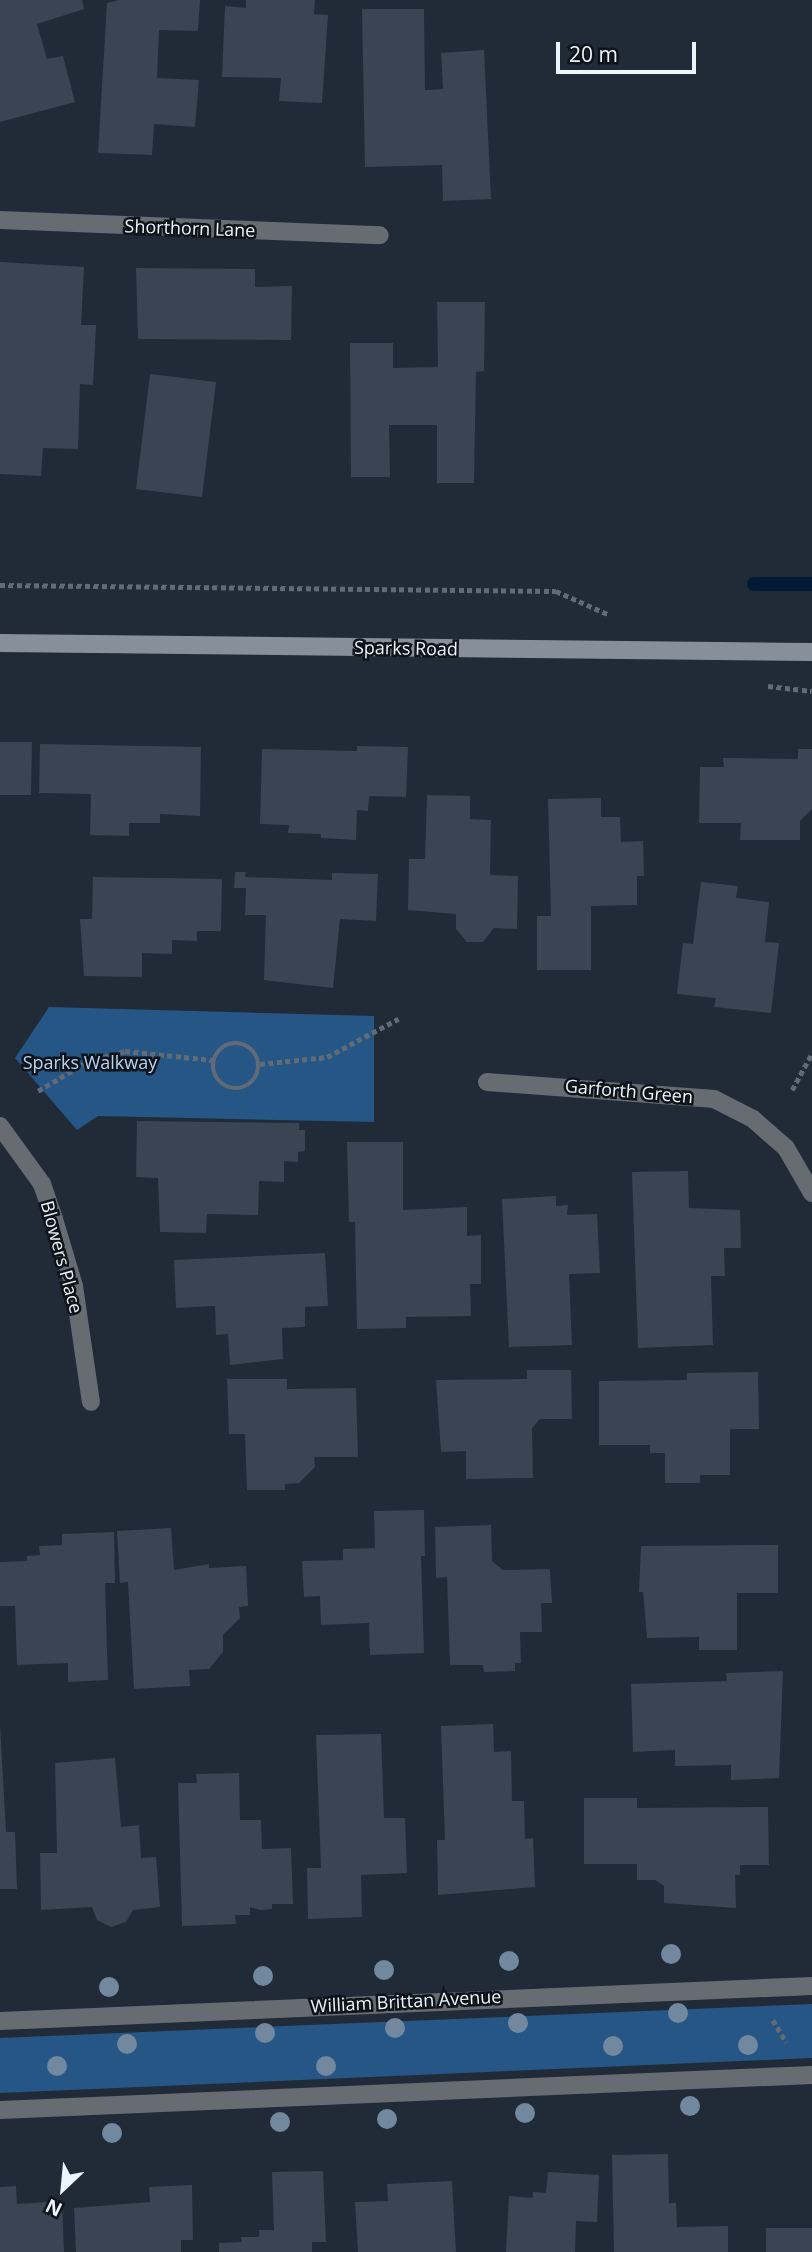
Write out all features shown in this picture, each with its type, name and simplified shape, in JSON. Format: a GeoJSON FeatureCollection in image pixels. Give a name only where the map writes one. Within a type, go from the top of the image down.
{"type":"FeatureCollection","features":[{"type":"Feature","properties":{"kind":"main road","name":"Sparks Road"},"geometry":{"type":"LineString","coordinates":[[0,643],[812,652]]}},
{"type":"Feature","properties":{"kind":"street","name":"Shorthorn Lane"},"geometry":{"type":"LineString","coordinates":[[0,220],[380,235]]}},
{"type":"Feature","properties":{"kind":"street","name":"Garforth Green"},"geometry":{"type":"LineString","coordinates":[[487,1082],[714,1099],[753,1119],[786,1148],[812,1193]]}},
{"type":"Feature","properties":{"kind":"street","name":"Blowers Place"},"geometry":{"type":"LineString","coordinates":[[0,1126],[25,1155],[50,1208],[74,1286],[91,1402]]}},
{"type":"Feature","properties":{"kind":"street","name":"William Brittan Avenue"},"geometry":{"type":"LineString","coordinates":[[0,2021],[812,1986]]}},
{"type":"Feature","properties":{"kind":"street"},"geometry":{"type":"LineString","coordinates":[[0,2110],[812,2075]]}},
{"type":"Feature","properties":{"kind":"path"},"geometry":{"type":"LineString","coordinates":[[0,585],[556,591]]}},
{"type":"Feature","properties":{"kind":"path"},"geometry":{"type":"LineString","coordinates":[[260,1064],[327,1057],[398,1019]]}},
{"type":"Feature","properties":{"kind":"path"},"geometry":{"type":"LineString","coordinates":[[238,1042],[253,1050],[260,1064],[257,1079],[238,1090],[218,1081],[214,1060],[223,1047],[238,1042]]}},
{"type":"Feature","properties":{"kind":"path"},"geometry":{"type":"LineString","coordinates":[[38,1091],[87,1062],[125,1051],[214,1060]]}},
{"type":"Feature","properties":{"kind":"path"},"geometry":{"type":"LineString","coordinates":[[792,1090],[812,1053]]}},
{"type":"Feature","properties":{"kind":"path"},"geometry":{"type":"LineString","coordinates":[[770,2008],[775,2029],[789,2051]]}},
{"type":"Feature","properties":{"kind":"green space","name":"Sparks Walkway"},"geometry":{"type":"Polygon","coordinates":[[[49,1007],[374,1016],[374,1122],[98,1116],[77,1130],[15,1058],[49,1007]]]}},
{"type":"Feature","properties":{"kind":"green space"},"geometry":{"type":"Polygon","coordinates":[[[812,2004],[812,2058],[0,2093],[0,2038],[812,2004]]]}},
{"type":"Feature","properties":{"kind":"building"},"geometry":{"type":"Polygon","coordinates":[[[0,0],[82,0],[84,9],[37,24],[47,59],[63,56],[75,102],[0,122],[0,0]]]}},
{"type":"Feature","properties":{"kind":"building"},"geometry":{"type":"Polygon","coordinates":[[[119,0],[200,0],[198,31],[159,30],[157,78],[199,80],[195,127],[154,124],[152,155],[98,153],[107,3],[119,0]]]}},
{"type":"Feature","properties":{"kind":"building"},"geometry":{"type":"Polygon","coordinates":[[[246,0],[315,0],[314,14],[328,15],[322,103],[279,101],[281,78],[222,77],[225,6],[246,8],[246,0]]]}},
{"type":"Feature","properties":{"kind":"building"},"geometry":{"type":"Polygon","coordinates":[[[362,9],[424,9],[425,90],[443,89],[441,53],[484,50],[491,199],[443,201],[442,165],[365,167],[362,9]]]}},
{"type":"Feature","properties":{"kind":"building"},"geometry":{"type":"Polygon","coordinates":[[[0,262],[84,267],[81,325],[96,325],[93,385],[80,384],[78,449],[43,448],[41,476],[0,474],[0,262]]]}},
{"type":"Feature","properties":{"kind":"building"},"geometry":{"type":"Polygon","coordinates":[[[136,268],[255,269],[255,287],[292,286],[291,340],[138,339],[136,268]]]}},
{"type":"Feature","properties":{"kind":"building"},"geometry":{"type":"Polygon","coordinates":[[[437,302],[485,302],[484,371],[476,372],[474,483],[437,483],[437,425],[389,425],[390,477],[351,477],[350,343],[393,343],[393,368],[438,367],[437,302]]]}},
{"type":"Feature","properties":{"kind":"building"},"geometry":{"type":"Polygon","coordinates":[[[150,374],[216,382],[202,497],[136,489],[150,374]]]}},
{"type":"Feature","properties":{"kind":"building"},"geometry":{"type":"Polygon","coordinates":[[[0,742],[32,742],[31,795],[0,795],[0,742]]]}},
{"type":"Feature","properties":{"kind":"building"},"geometry":{"type":"Polygon","coordinates":[[[40,744],[201,747],[200,816],[160,814],[160,823],[129,823],[129,836],[90,835],[91,794],[39,793],[40,744]]]}},
{"type":"Feature","properties":{"kind":"building"},"geometry":{"type":"Polygon","coordinates":[[[357,746],[408,747],[406,797],[369,796],[368,811],[357,810],[356,840],[321,838],[321,834],[288,833],[289,825],[260,824],[262,749],[357,751],[357,746]]]}},
{"type":"Feature","properties":{"kind":"building"},"geometry":{"type":"Polygon","coordinates":[[[798,749],[812,749],[812,809],[800,821],[800,840],[740,840],[741,823],[699,823],[700,767],[724,767],[723,758],[798,759],[798,749]]]}},
{"type":"Feature","properties":{"kind":"building"},"geometry":{"type":"Polygon","coordinates":[[[427,795],[470,796],[470,819],[491,820],[490,875],[518,876],[517,929],[494,928],[483,942],[467,942],[456,929],[456,914],[408,910],[409,859],[425,859],[427,795]]]}},
{"type":"Feature","properties":{"kind":"building"},"geometry":{"type":"Polygon","coordinates":[[[601,798],[601,817],[620,817],[621,842],[643,841],[644,876],[637,876],[637,905],[591,906],[591,970],[537,970],[537,916],[551,916],[548,799],[601,798]]]}},
{"type":"Feature","properties":{"kind":"building"},"geometry":{"type":"Polygon","coordinates":[[[235,872],[246,872],[245,877],[332,880],[332,873],[378,874],[376,921],[340,919],[333,988],[264,980],[266,915],[245,915],[246,888],[234,888],[235,872]]]}},
{"type":"Feature","properties":{"kind":"building"},"geometry":{"type":"Polygon","coordinates":[[[93,877],[222,879],[221,931],[197,931],[197,941],[172,940],[172,954],[142,953],[142,977],[84,976],[80,919],[92,919],[93,877]]]}},
{"type":"Feature","properties":{"kind":"building"},"geometry":{"type":"Polygon","coordinates":[[[701,882],[738,886],[736,898],[769,902],[765,942],[779,943],[771,1013],[714,1007],[716,998],[677,994],[683,943],[693,944],[701,882]]]}},
{"type":"Feature","properties":{"kind":"building"},"geometry":{"type":"Polygon","coordinates":[[[137,1121],[299,1123],[299,1130],[305,1130],[305,1151],[298,1152],[298,1162],[284,1161],[284,1182],[259,1181],[258,1215],[207,1214],[206,1233],[160,1232],[158,1178],[136,1177],[137,1121]]]}},
{"type":"Feature","properties":{"kind":"building"},"geometry":{"type":"Polygon","coordinates":[[[347,1142],[403,1142],[403,1210],[467,1207],[467,1236],[481,1235],[481,1284],[470,1284],[471,1316],[406,1317],[406,1328],[357,1329],[355,1222],[349,1222],[347,1142]]]}},
{"type":"Feature","properties":{"kind":"building"},"geometry":{"type":"Polygon","coordinates":[[[688,1171],[689,1208],[740,1210],[741,1248],[724,1248],[725,1276],[711,1276],[713,1345],[638,1348],[632,1172],[688,1171]]]}},
{"type":"Feature","properties":{"kind":"building"},"geometry":{"type":"Polygon","coordinates":[[[556,1196],[556,1206],[568,1205],[567,1215],[597,1214],[600,1273],[569,1274],[572,1345],[509,1347],[502,1199],[556,1196]]]}},
{"type":"Feature","properties":{"kind":"building"},"geometry":{"type":"Polygon","coordinates":[[[325,1253],[328,1306],[305,1307],[305,1327],[282,1328],[283,1359],[230,1365],[228,1334],[216,1335],[215,1306],[176,1308],[174,1260],[325,1253]]]}},
{"type":"Feature","properties":{"kind":"building"},"geometry":{"type":"Polygon","coordinates":[[[527,1370],[571,1370],[572,1419],[540,1419],[532,1428],[533,1478],[466,1479],[466,1451],[441,1452],[436,1380],[527,1379],[527,1370]]]}},
{"type":"Feature","properties":{"kind":"building"},"geometry":{"type":"Polygon","coordinates":[[[758,1372],[759,1429],[730,1429],[730,1475],[700,1475],[700,1483],[665,1483],[665,1453],[650,1453],[650,1445],[599,1445],[599,1381],[687,1380],[687,1373],[758,1372]]]}},
{"type":"Feature","properties":{"kind":"building"},"geometry":{"type":"Polygon","coordinates":[[[227,1379],[287,1379],[287,1389],[356,1388],[358,1457],[314,1457],[315,1467],[299,1483],[285,1484],[285,1490],[247,1490],[245,1434],[229,1434],[227,1379]]]}},
{"type":"Feature","properties":{"kind":"building"},"geometry":{"type":"Polygon","coordinates":[[[424,1510],[425,1556],[421,1556],[424,1653],[370,1655],[369,1623],[321,1625],[320,1596],[304,1597],[302,1561],[343,1560],[343,1549],[375,1548],[374,1511],[424,1510]]]}},
{"type":"Feature","properties":{"kind":"building"},"geometry":{"type":"Polygon","coordinates":[[[491,1525],[492,1561],[503,1570],[550,1569],[552,1603],[541,1603],[542,1632],[520,1632],[521,1663],[515,1663],[515,1671],[484,1672],[483,1665],[450,1665],[447,1577],[436,1578],[435,1527],[491,1525]]]}},
{"type":"Feature","properties":{"kind":"building"},"geometry":{"type":"Polygon","coordinates":[[[171,1528],[174,1570],[209,1564],[209,1568],[246,1566],[248,1606],[239,1607],[240,1618],[223,1635],[223,1652],[209,1669],[189,1670],[190,1686],[134,1689],[128,1582],[120,1583],[117,1531],[171,1528]]]}},
{"type":"Feature","properties":{"kind":"building"},"geometry":{"type":"Polygon","coordinates":[[[114,1532],[115,1583],[105,1583],[108,1680],[68,1682],[68,1663],[17,1665],[15,1606],[0,1606],[0,1562],[27,1561],[27,1556],[40,1555],[39,1546],[62,1545],[62,1534],[114,1532]]]}},
{"type":"Feature","properties":{"kind":"building"},"geometry":{"type":"Polygon","coordinates":[[[778,1545],[778,1593],[737,1593],[737,1650],[699,1650],[699,1637],[647,1638],[643,1592],[639,1592],[641,1546],[778,1545]]]}},
{"type":"Feature","properties":{"kind":"building"},"geometry":{"type":"Polygon","coordinates":[[[783,1671],[779,1778],[731,1780],[731,1765],[675,1766],[675,1750],[633,1752],[631,1684],[727,1681],[726,1673],[783,1671]]]}},
{"type":"Feature","properties":{"kind":"building"},"geometry":{"type":"Polygon","coordinates":[[[493,1724],[494,1752],[511,1751],[512,1801],[524,1801],[525,1839],[533,1838],[535,1887],[438,1895],[437,1840],[445,1840],[441,1726],[493,1724]]]}},
{"type":"Feature","properties":{"kind":"building"},"geometry":{"type":"Polygon","coordinates":[[[0,1725],[6,1832],[15,1832],[17,1889],[0,1889],[0,1725]]]}},
{"type":"Feature","properties":{"kind":"building"},"geometry":{"type":"Polygon","coordinates":[[[381,1734],[384,1818],[405,1818],[407,1873],[361,1875],[362,1917],[308,1919],[307,1868],[321,1868],[316,1735],[381,1734]]]}},
{"type":"Feature","properties":{"kind":"building"},"geometry":{"type":"Polygon","coordinates":[[[115,1758],[121,1827],[139,1825],[141,1858],[156,1857],[160,1907],[133,1910],[126,1922],[111,1927],[97,1920],[92,1907],[41,1910],[40,1853],[57,1853],[55,1763],[115,1758]]]}},
{"type":"Feature","properties":{"kind":"building"},"geometry":{"type":"Polygon","coordinates":[[[239,1773],[240,1820],[261,1820],[262,1849],[291,1848],[293,1904],[272,1904],[272,1909],[261,1910],[250,1907],[250,1915],[235,1915],[236,1924],[182,1926],[178,1783],[197,1783],[196,1774],[239,1773]]]}},
{"type":"Feature","properties":{"kind":"building"},"geometry":{"type":"Polygon","coordinates":[[[584,1798],[637,1798],[637,1808],[768,1807],[769,1865],[740,1865],[740,1875],[735,1875],[736,1908],[664,1903],[664,1886],[655,1880],[637,1880],[637,1864],[584,1864],[584,1798]]]}},
{"type":"Feature","properties":{"kind":"building"},"geometry":{"type":"Polygon","coordinates":[[[668,2154],[669,2203],[676,2203],[677,2227],[728,2226],[728,2252],[614,2252],[612,2155],[668,2154]]]}},
{"type":"Feature","properties":{"kind":"building"},"geometry":{"type":"Polygon","coordinates":[[[323,2171],[326,2242],[312,2242],[312,2252],[219,2252],[219,2243],[242,2242],[241,2237],[259,2237],[259,2230],[274,2230],[272,2172],[323,2171]]]}},
{"type":"Feature","properties":{"kind":"building"},"geometry":{"type":"Polygon","coordinates":[[[548,2172],[599,2175],[597,2222],[576,2221],[575,2252],[506,2252],[509,2196],[533,2198],[533,2192],[546,2193],[548,2172]]]}},
{"type":"Feature","properties":{"kind":"building"},"geometry":{"type":"Polygon","coordinates":[[[452,2181],[456,2252],[358,2252],[355,2202],[388,2201],[387,2184],[452,2181]]]}},
{"type":"Feature","properties":{"kind":"building"},"geometry":{"type":"Polygon","coordinates":[[[192,2185],[193,2240],[181,2240],[181,2252],[76,2252],[74,2208],[150,2202],[149,2187],[192,2185]]]}},
{"type":"Feature","properties":{"kind":"building"},"geometry":{"type":"Polygon","coordinates":[[[16,2186],[17,2204],[62,2201],[64,2252],[0,2252],[0,2187],[16,2186]]]}},
{"type":"Feature","properties":{"kind":"building"},"geometry":{"type":"Polygon","coordinates":[[[766,2228],[812,2228],[812,2252],[766,2252],[766,2228]]]}},
{"type":"Feature","properties":{"kind":"waterway"},"geometry":{"type":"LineString","coordinates":[[754,584],[812,584]]}}]}
